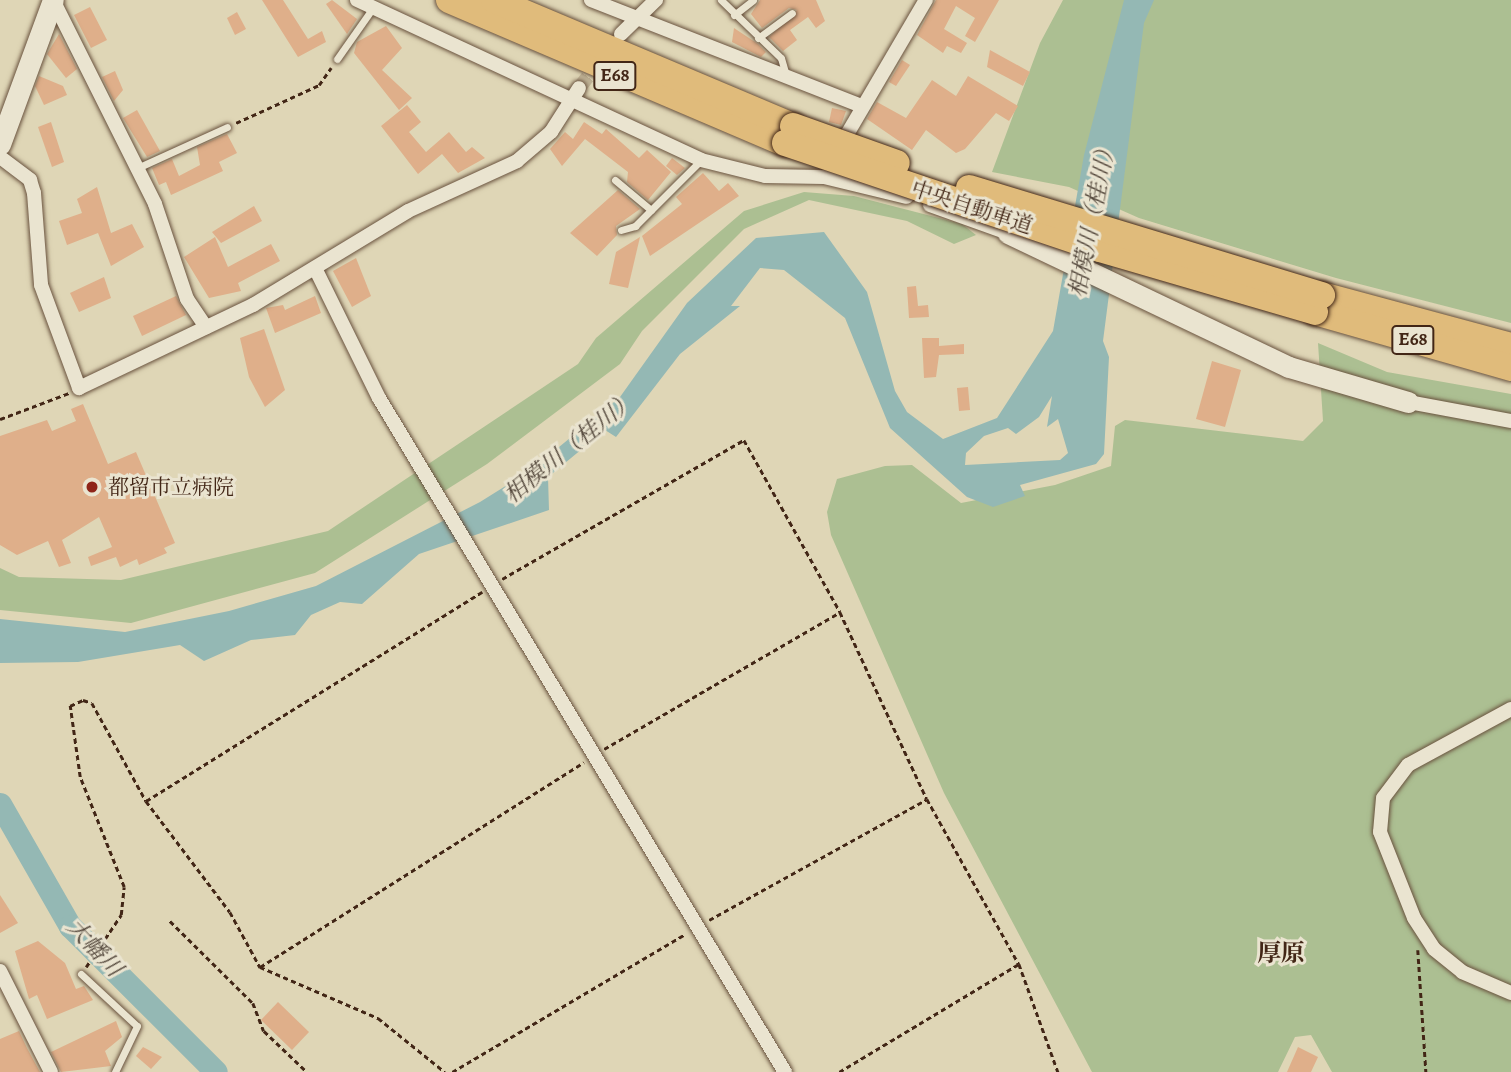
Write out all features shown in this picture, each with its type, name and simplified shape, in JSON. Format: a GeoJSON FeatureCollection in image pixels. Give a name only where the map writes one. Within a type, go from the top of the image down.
{"type":"FeatureCollection","features":[{"type":"Feature","properties":{"kind":"highway","name":"中央自動車道"},"geometry":{"type":"LineString","coordinates":[[450,0],[789,135],[1100,248],[1319,303],[1511,346]]}},
{"type":"Feature","properties":{"kind":"highway","name":"中央自動車道"},"geometry":{"type":"LineString","coordinates":[[494,0],[789,135]]}},
{"type":"Feature","properties":{"kind":"highway","name":"中央自動車道"},"geometry":{"type":"LineString","coordinates":[[1319,303],[1511,368]]}},
{"type":"Feature","properties":{"kind":"street"},"geometry":{"type":"LineString","coordinates":[[0,144],[53,0]]}},
{"type":"Feature","properties":{"kind":"street"},"geometry":{"type":"LineString","coordinates":[[53,0],[162,221],[187,299],[206,327]]}},
{"type":"Feature","properties":{"kind":"street"},"geometry":{"type":"LineString","coordinates":[[357,0],[373,4],[567,99],[701,160],[765,176],[824,177],[902,195],[1008,233],[1289,367],[1408,402],[1511,421]]}},
{"type":"Feature","properties":{"kind":"street"},"geometry":{"type":"LineString","coordinates":[[591,0],[636,22],[861,106]]}},
{"type":"Feature","properties":{"kind":"street"},"geometry":{"type":"LineString","coordinates":[[621,34],[656,0]]}},
{"type":"Feature","properties":{"kind":"street"},"geometry":{"type":"LineString","coordinates":[[824,177],[861,106],[926,0]]}},
{"type":"Feature","properties":{"kind":"street"},"geometry":{"type":"LineString","coordinates":[[0,157],[30,180],[34,193],[41,285],[79,388],[206,327],[315,268],[408,211],[535,150],[567,99],[579,89]]}},
{"type":"Feature","properties":{"kind":"street"},"geometry":{"type":"LineString","coordinates":[[315,268],[420,467],[785,1072]]}},
{"type":"Feature","properties":{"kind":"street"},"geometry":{"type":"LineString","coordinates":[[1511,709],[1428,750],[1393,780],[1383,798],[1380,832],[1419,929],[1462,972],[1511,993]]}},
{"type":"Feature","properties":{"kind":"street"},"geometry":{"type":"LineString","coordinates":[[0,971],[51,1072]]}},
{"type":"Feature","properties":{"kind":"lane"},"geometry":{"type":"LineString","coordinates":[[721,0],[781,58],[786,76]]}},
{"type":"Feature","properties":{"kind":"lane"},"geometry":{"type":"LineString","coordinates":[[734,15],[753,0]]}},
{"type":"Feature","properties":{"kind":"lane"},"geometry":{"type":"LineString","coordinates":[[337,59],[373,4]]}},
{"type":"Feature","properties":{"kind":"lane"},"geometry":{"type":"LineString","coordinates":[[758,38],[792,13]]}},
{"type":"Feature","properties":{"kind":"lane"},"geometry":{"type":"LineString","coordinates":[[135,169],[227,127]]}},
{"type":"Feature","properties":{"kind":"lane"},"geometry":{"type":"LineString","coordinates":[[621,230],[652,210],[701,160]]}},
{"type":"Feature","properties":{"kind":"lane"},"geometry":{"type":"LineString","coordinates":[[615,180],[652,210]]}},
{"type":"Feature","properties":{"kind":"lane"},"geometry":{"type":"LineString","coordinates":[[81,974],[137,1026],[115,1072]]}},
{"type":"Feature","properties":{"kind":"path"},"geometry":{"type":"LineString","coordinates":[[227,127],[319,85],[337,59]]}},
{"type":"Feature","properties":{"kind":"path"},"geometry":{"type":"LineString","coordinates":[[0,419],[79,388]]}},
{"type":"Feature","properties":{"kind":"path"},"geometry":{"type":"LineString","coordinates":[[146,802],[491,586],[744,440],[840,612],[927,799],[1018,964],[1058,1072]]}},
{"type":"Feature","properties":{"kind":"path"},"geometry":{"type":"LineString","coordinates":[[260,967],[593,756],[840,612]]}},
{"type":"Feature","properties":{"kind":"path"},"geometry":{"type":"LineString","coordinates":[[81,974],[121,915],[124,887],[80,777],[70,706],[92,703],[146,802],[230,912],[260,967],[378,1018],[445,1072]]}},
{"type":"Feature","properties":{"kind":"path"},"geometry":{"type":"LineString","coordinates":[[452,1072],[697,927],[927,799]]}},
{"type":"Feature","properties":{"kind":"path"},"geometry":{"type":"LineString","coordinates":[[170,921],[253,1003],[264,1031],[307,1072]]}},
{"type":"Feature","properties":{"kind":"path"},"geometry":{"type":"LineString","coordinates":[[1419,929],[1426,1072]]}},
{"type":"Feature","properties":{"kind":"path"},"geometry":{"type":"LineString","coordinates":[[839,1072],[1018,964]]}},
{"type":"Feature","properties":{"kind":"green space"},"geometry":{"type":"Polygon","coordinates":[[[1063,0],[1511,0],[1511,323],[1336,278],[1139,218],[1069,187],[992,172],[1040,43],[1063,0]]]}},
{"type":"Feature","properties":{"kind":"green space"},"geometry":{"type":"Polygon","coordinates":[[[804,192],[854,196],[962,224],[976,235],[954,244],[907,221],[809,200],[744,229],[642,331],[620,364],[487,464],[315,573],[131,623],[0,610],[0,568],[19,577],[121,580],[328,531],[578,364],[596,338],[744,211],[804,192]]]}},
{"type":"Feature","properties":{"kind":"green space"},"geometry":{"type":"Polygon","coordinates":[[[1318,343],[1387,372],[1511,394],[1511,1072],[1332,1072],[1311,1035],[1295,1037],[1278,1072],[1092,1072],[944,793],[831,535],[827,512],[837,479],[885,466],[912,465],[961,503],[1055,485],[1111,466],[1115,426],[1125,420],[1303,441],[1323,421],[1318,343]]]}},
{"type":"Feature","properties":{"kind":"water","name":"相模川（桂川）"},"geometry":{"type":"Polygon","coordinates":[[[1124,0],[1154,0],[1144,23],[1103,341],[1109,357],[1104,454],[1096,464],[1020,485],[1025,496],[993,507],[967,497],[890,428],[845,318],[784,270],[760,268],[731,306],[740,306],[680,354],[616,437],[605,430],[548,477],[549,510],[419,554],[362,604],[340,602],[311,615],[295,635],[251,640],[204,661],[180,645],[78,662],[0,663],[0,619],[125,632],[229,611],[316,586],[480,502],[531,470],[620,397],[687,303],[756,238],[824,232],[867,292],[895,391],[907,412],[943,439],[997,418],[1053,331],[1084,155],[1124,0]],[[1052,396],[1039,417],[1016,434],[1008,428],[984,436],[966,453],[965,465],[1060,460],[1068,453],[1058,419],[1047,427],[1052,396]]]}},
{"type":"Feature","properties":{"kind":"building"},"geometry":{"type":"Polygon","coordinates":[[[262,0],[283,0],[308,39],[322,31],[326,42],[298,57],[262,0]]]}},
{"type":"Feature","properties":{"kind":"building"},"geometry":{"type":"Polygon","coordinates":[[[332,0],[357,19],[347,34],[326,4],[332,0]]]}},
{"type":"Feature","properties":{"kind":"building"},"geometry":{"type":"Polygon","coordinates":[[[760,0],[816,0],[825,21],[816,28],[808,17],[790,30],[797,40],[783,51],[769,37],[797,10],[789,8],[762,28],[751,14],[760,0]]]}},
{"type":"Feature","properties":{"kind":"building"},"geometry":{"type":"Polygon","coordinates":[[[936,0],[999,0],[975,42],[965,36],[975,18],[956,6],[944,29],[967,43],[961,53],[947,46],[943,53],[917,35],[936,0]]]}},
{"type":"Feature","properties":{"kind":"building"},"geometry":{"type":"Polygon","coordinates":[[[90,7],[107,40],[91,48],[74,15],[90,7]]]}},
{"type":"Feature","properties":{"kind":"building"},"geometry":{"type":"Polygon","coordinates":[[[237,12],[246,29],[235,35],[227,18],[237,12]]]}},
{"type":"Feature","properties":{"kind":"building"},"geometry":{"type":"Polygon","coordinates":[[[386,26],[402,48],[382,70],[412,98],[399,110],[354,53],[357,42],[386,26]]]}},
{"type":"Feature","properties":{"kind":"building"},"geometry":{"type":"Polygon","coordinates":[[[734,28],[766,52],[761,57],[732,42],[734,28]]]}},
{"type":"Feature","properties":{"kind":"building"},"geometry":{"type":"Polygon","coordinates":[[[59,34],[77,69],[66,78],[47,54],[59,34]]]}},
{"type":"Feature","properties":{"kind":"building"},"geometry":{"type":"Polygon","coordinates":[[[990,50],[1030,72],[1023,86],[987,67],[990,50]]]}},
{"type":"Feature","properties":{"kind":"building"},"geometry":{"type":"Polygon","coordinates":[[[902,60],[910,65],[896,86],[889,82],[902,60]]]}},
{"type":"Feature","properties":{"kind":"building"},"geometry":{"type":"Polygon","coordinates":[[[115,71],[123,90],[114,101],[102,77],[115,71]]]}},
{"type":"Feature","properties":{"kind":"building"},"geometry":{"type":"Polygon","coordinates":[[[39,76],[63,86],[67,95],[44,105],[35,86],[39,76]]]}},
{"type":"Feature","properties":{"kind":"building"},"geometry":{"type":"Polygon","coordinates":[[[968,76],[1018,106],[1009,121],[996,113],[965,149],[956,153],[926,130],[912,150],[867,119],[877,102],[906,118],[932,80],[956,96],[968,76]]]}},
{"type":"Feature","properties":{"kind":"building"},"geometry":{"type":"Polygon","coordinates":[[[407,105],[421,122],[409,132],[426,152],[449,132],[466,152],[472,147],[485,158],[458,173],[442,154],[418,174],[381,126],[407,105]]]}},
{"type":"Feature","properties":{"kind":"building"},"geometry":{"type":"Polygon","coordinates":[[[832,108],[846,111],[841,125],[829,122],[832,108]]]}},
{"type":"Feature","properties":{"kind":"building"},"geometry":{"type":"Polygon","coordinates":[[[137,110],[160,151],[147,157],[123,118],[137,110]]]}},
{"type":"Feature","properties":{"kind":"building"},"geometry":{"type":"Polygon","coordinates":[[[51,122],[64,162],[52,167],[38,127],[51,122]]]}},
{"type":"Feature","properties":{"kind":"building"},"geometry":{"type":"Polygon","coordinates":[[[584,122],[602,134],[606,129],[639,158],[647,150],[671,172],[648,200],[627,182],[628,172],[585,139],[562,166],[550,149],[565,132],[573,139],[584,122]]]}},
{"type":"Feature","properties":{"kind":"building"},"geometry":{"type":"Polygon","coordinates":[[[227,134],[237,153],[219,162],[223,171],[171,195],[166,182],[159,185],[152,168],[172,159],[179,176],[200,165],[197,147],[227,134]]]}},
{"type":"Feature","properties":{"kind":"building"},"geometry":{"type":"Polygon","coordinates":[[[672,158],[685,168],[677,175],[666,166],[672,158]]]}},
{"type":"Feature","properties":{"kind":"building"},"geometry":{"type":"Polygon","coordinates":[[[703,173],[719,191],[728,183],[739,196],[650,256],[642,236],[682,204],[676,197],[703,173]]]}},
{"type":"Feature","properties":{"kind":"building"},"geometry":{"type":"Polygon","coordinates":[[[97,187],[111,233],[132,224],[144,247],[111,266],[98,233],[67,245],[59,221],[82,213],[77,199],[97,187]]]}},
{"type":"Feature","properties":{"kind":"building"},"geometry":{"type":"Polygon","coordinates":[[[618,190],[640,209],[616,226],[617,235],[597,256],[570,233],[618,190]]]}},
{"type":"Feature","properties":{"kind":"building"},"geometry":{"type":"Polygon","coordinates":[[[254,206],[262,221],[221,243],[212,232],[254,206]]]}},
{"type":"Feature","properties":{"kind":"building"},"geometry":{"type":"Polygon","coordinates":[[[215,237],[228,267],[271,244],[280,261],[238,283],[241,291],[209,298],[184,257],[215,237]]]}},
{"type":"Feature","properties":{"kind":"building"},"geometry":{"type":"Polygon","coordinates":[[[640,237],[628,288],[609,284],[616,252],[640,237]]]}},
{"type":"Feature","properties":{"kind":"building"},"geometry":{"type":"Polygon","coordinates":[[[356,258],[371,296],[352,307],[333,271],[356,258]]]}},
{"type":"Feature","properties":{"kind":"building"},"geometry":{"type":"Polygon","coordinates":[[[104,277],[111,298],[79,312],[70,293],[104,277]]]}},
{"type":"Feature","properties":{"kind":"building"},"geometry":{"type":"Polygon","coordinates":[[[916,286],[918,306],[928,305],[929,317],[909,318],[907,287],[916,286]]]}},
{"type":"Feature","properties":{"kind":"building"},"geometry":{"type":"Polygon","coordinates":[[[176,296],[186,315],[142,336],[133,316],[176,296]]]}},
{"type":"Feature","properties":{"kind":"building"},"geometry":{"type":"Polygon","coordinates":[[[315,296],[321,313],[275,333],[266,308],[283,305],[285,310],[315,296]]]}},
{"type":"Feature","properties":{"kind":"building"},"geometry":{"type":"Polygon","coordinates":[[[264,329],[285,390],[265,407],[249,377],[240,338],[264,329]]]}},
{"type":"Feature","properties":{"kind":"building"},"geometry":{"type":"Polygon","coordinates":[[[922,338],[939,338],[939,346],[964,344],[964,354],[939,355],[936,377],[924,378],[922,338]]]}},
{"type":"Feature","properties":{"kind":"building"},"geometry":{"type":"Polygon","coordinates":[[[1212,361],[1241,370],[1225,427],[1196,419],[1212,361]]]}},
{"type":"Feature","properties":{"kind":"building"},"geometry":{"type":"Polygon","coordinates":[[[968,387],[970,410],[959,411],[957,388],[968,387]]]}},
{"type":"Feature","properties":{"kind":"building"},"geometry":{"type":"Polygon","coordinates":[[[83,404],[108,464],[136,452],[175,543],[164,548],[167,553],[139,565],[137,559],[120,567],[116,557],[91,566],[88,557],[112,547],[99,517],[62,540],[71,563],[59,567],[48,541],[17,555],[0,545],[0,436],[47,420],[52,431],[76,421],[71,409],[83,404]]]}},
{"type":"Feature","properties":{"kind":"building"},"geometry":{"type":"Polygon","coordinates":[[[0,895],[18,923],[0,933],[0,895]]]}},
{"type":"Feature","properties":{"kind":"building"},"geometry":{"type":"Polygon","coordinates":[[[38,941],[65,963],[76,989],[84,986],[93,1000],[47,1019],[37,995],[29,999],[15,951],[38,941]]]}},
{"type":"Feature","properties":{"kind":"building"},"geometry":{"type":"Polygon","coordinates":[[[278,1002],[309,1032],[292,1050],[261,1020],[278,1002]]]}},
{"type":"Feature","properties":{"kind":"building"},"geometry":{"type":"Polygon","coordinates":[[[116,1021],[122,1037],[105,1051],[111,1066],[61,1072],[51,1052],[116,1021]]]}},
{"type":"Feature","properties":{"kind":"building"},"geometry":{"type":"Polygon","coordinates":[[[19,1031],[40,1072],[0,1072],[0,1039],[19,1031]]]}},
{"type":"Feature","properties":{"kind":"building"},"geometry":{"type":"Polygon","coordinates":[[[143,1047],[162,1057],[151,1069],[136,1056],[143,1047]]]}},
{"type":"Feature","properties":{"kind":"building"},"geometry":{"type":"Polygon","coordinates":[[[1298,1047],[1318,1057],[1311,1072],[1287,1072],[1298,1047]]]}},
{"type":"Feature","properties":{"kind":"waterway","name":"大幡川"},"geometry":{"type":"LineString","coordinates":[[0,804],[70,926],[216,1072]]}},
{"type":"Feature","properties":{"kind":"tunnel"},"geometry":{"type":"LineString","coordinates":[[579,88],[602,59]]}},
{"type":"Feature","properties":{"kind":"place","name":"都留市立病院"},"geometry":{"type":"Point","coordinates":[92,487]}},
{"type":"Feature","properties":{"kind":"district","name":"厚原"},"geometry":{"type":"Point","coordinates":[1281,954]}}]}
